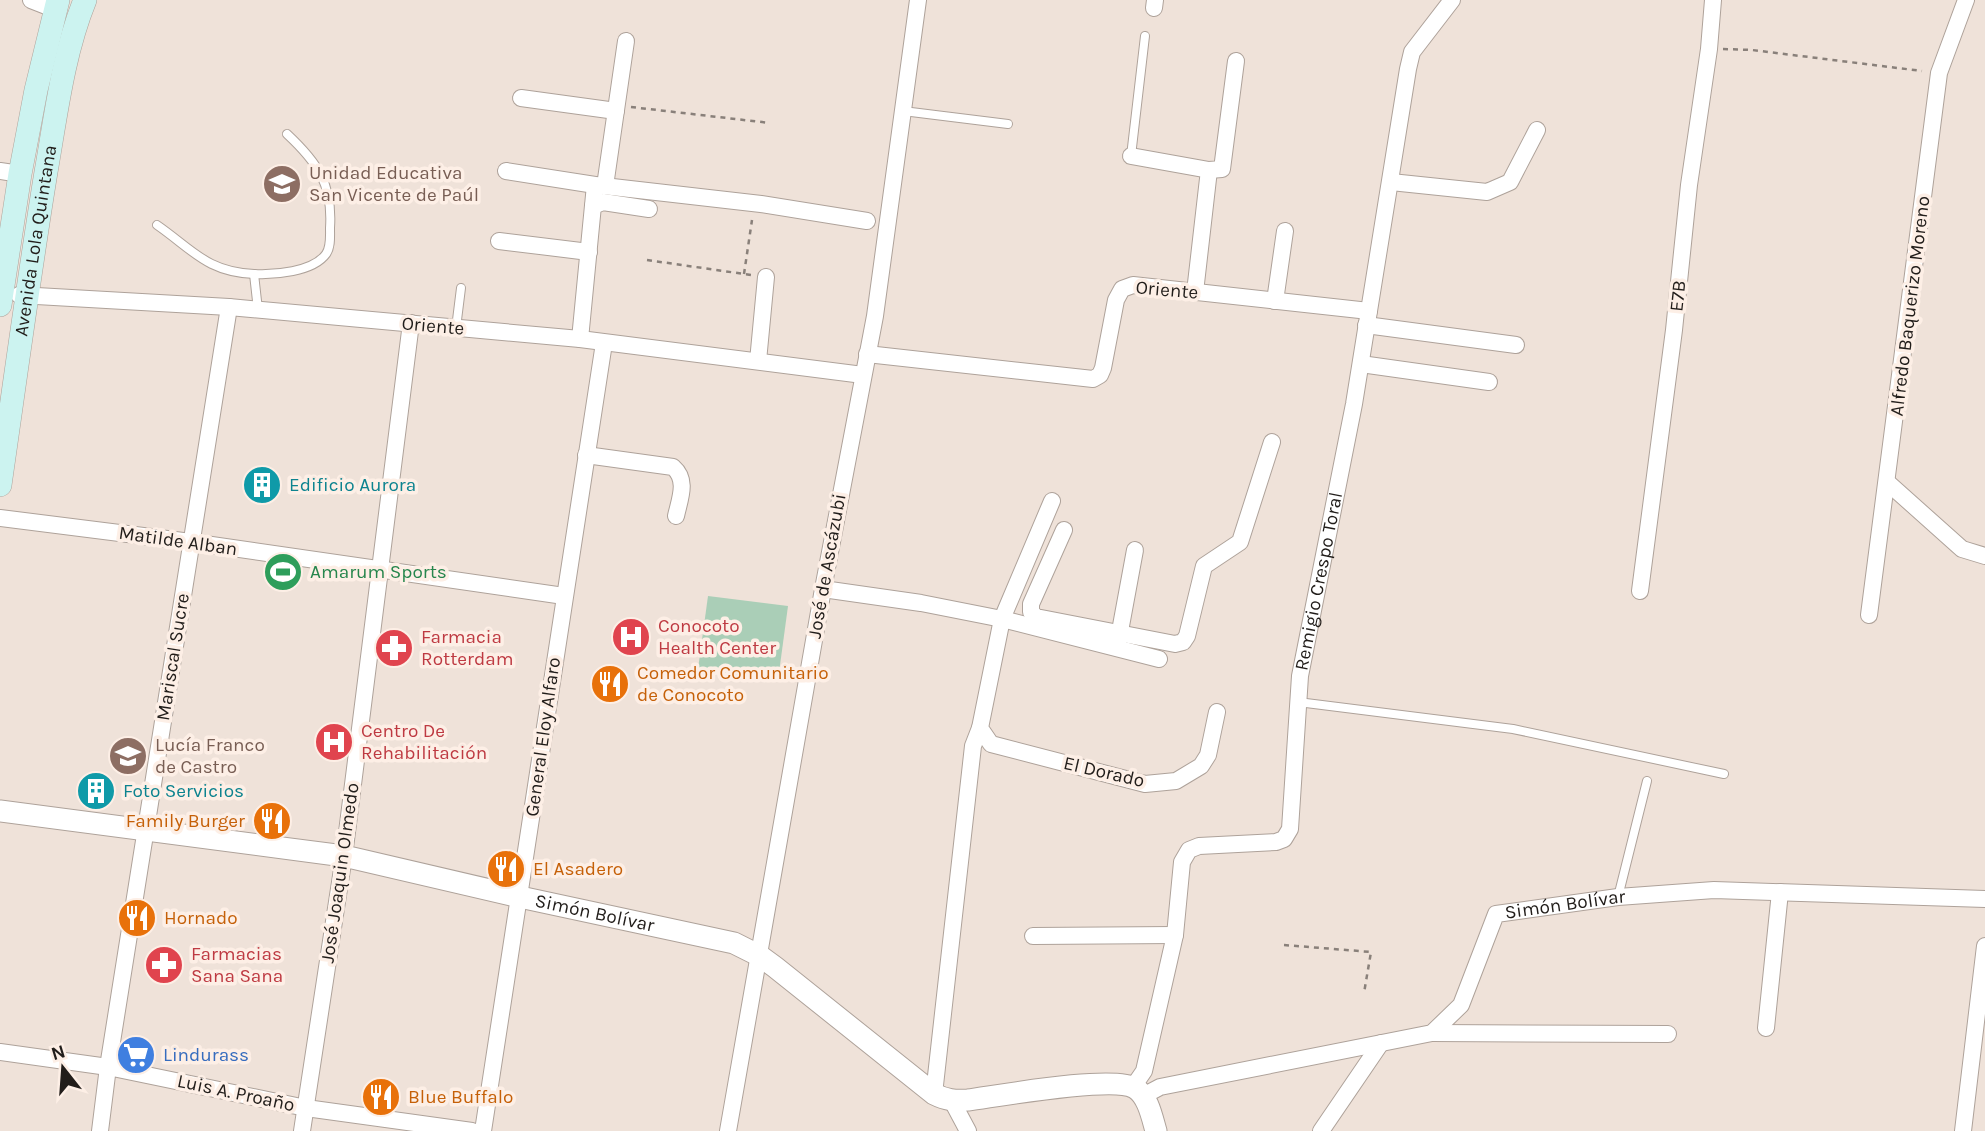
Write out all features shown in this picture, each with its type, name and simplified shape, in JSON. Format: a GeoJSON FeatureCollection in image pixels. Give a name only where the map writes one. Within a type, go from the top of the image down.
{"type":"FeatureCollection","features":[{"type":"Feature","properties":{"kind":"main road","name":"Avenida Lola Quintana"},"geometry":{"type":"LineString","coordinates":[[0,485],[26,295],[58,105],[76,22],[85,0]]}},
{"type":"Feature","properties":{"kind":"main road","name":"Avenida Lola Quintana"},"geometry":{"type":"LineString","coordinates":[[1,300],[10,172],[56,4]]}},
{"type":"Feature","properties":{"kind":"street"},"geometry":{"type":"LineString","coordinates":[[32,0],[56,4]]}},
{"type":"Feature","properties":{"kind":"street","name":"José de Ascázubi"},"geometry":{"type":"LineString","coordinates":[[728,1131],[874,316],[918,0]]}},
{"type":"Feature","properties":{"kind":"street","name":"Remigio Crespo Toral"},"geometry":{"type":"LineString","coordinates":[[1138,1091],[1175,935],[1182,862],[1189,850],[1199,846],[1276,842],[1284,839],[1290,829],[1300,676],[1361,364],[1412,52],[1452,0]]}},
{"type":"Feature","properties":{"kind":"street","name":"E7B"},"geometry":{"type":"LineString","coordinates":[[1640,591],[1713,0]]}},
{"type":"Feature","properties":{"kind":"street","name":"Alfredo Baquerizo Moreno"},"geometry":{"type":"LineString","coordinates":[[1869,615],[1939,73],[1966,0]]}},
{"type":"Feature","properties":{"kind":"street"},"geometry":{"type":"LineString","coordinates":[[580,339],[593,206],[617,108],[626,41]]}},
{"type":"Feature","properties":{"kind":"street"},"geometry":{"type":"LineString","coordinates":[[1130,156],[1209,170],[1222,169],[1236,61]]}},
{"type":"Feature","properties":{"kind":"street"},"geometry":{"type":"LineString","coordinates":[[521,98],[617,108]]}},
{"type":"Feature","properties":{"kind":"street"},"geometry":{"type":"LineString","coordinates":[[1391,182],[1487,192],[1510,182],[1537,130]]}},
{"type":"Feature","properties":{"kind":"street"},"geometry":{"type":"LineString","coordinates":[[1195,292],[1209,170]]}},
{"type":"Feature","properties":{"kind":"street"},"geometry":{"type":"LineString","coordinates":[[506,171],[600,186],[755,203],[867,221]]}},
{"type":"Feature","properties":{"kind":"street"},"geometry":{"type":"LineString","coordinates":[[593,206],[603,202],[649,209]]}},
{"type":"Feature","properties":{"kind":"street"},"geometry":{"type":"LineString","coordinates":[[1275,301],[1285,231]]}},
{"type":"Feature","properties":{"kind":"street"},"geometry":{"type":"LineString","coordinates":[[499,241],[589,252]]}},
{"type":"Feature","properties":{"kind":"street"},"geometry":{"type":"LineString","coordinates":[[758,361],[766,277]]}},
{"type":"Feature","properties":{"kind":"street","name":"Oriente"},"geometry":{"type":"LineString","coordinates":[[867,354],[1093,379],[1102,372],[1116,300],[1122,289],[1129,285],[1275,301],[1516,345]]}},
{"type":"Feature","properties":{"kind":"street","name":"Oriente"},"geometry":{"type":"LineString","coordinates":[[1,300],[26,295],[229,307],[580,339],[863,375]]}},
{"type":"Feature","properties":{"kind":"street","name":"Mariscal Sucre"},"geometry":{"type":"LineString","coordinates":[[100,1131],[229,307]]}},
{"type":"Feature","properties":{"kind":"street","name":"José Joaquin Olmedo"},"geometry":{"type":"LineString","coordinates":[[302,1131],[344,856],[411,323]]}},
{"type":"Feature","properties":{"kind":"street","name":"General Eloy Alfaro"},"geometry":{"type":"LineString","coordinates":[[483,1131],[604,343]]}},
{"type":"Feature","properties":{"kind":"street"},"geometry":{"type":"LineString","coordinates":[[1361,364],[1489,382]]}},
{"type":"Feature","properties":{"kind":"street"},"geometry":{"type":"LineString","coordinates":[[823,589],[921,603],[1118,641],[1175,644],[1183,642],[1187,636],[1204,566],[1240,542],[1272,442]]}},
{"type":"Feature","properties":{"kind":"street"},"geometry":{"type":"LineString","coordinates":[[586,456],[673,467],[679,472],[683,483],[676,516]]}},
{"type":"Feature","properties":{"kind":"street"},"geometry":{"type":"LineString","coordinates":[[1887,482],[1962,549],[1985,556]]}},
{"type":"Feature","properties":{"kind":"street"},"geometry":{"type":"LineString","coordinates":[[968,1131],[943,1098],[973,746],[980,728],[1002,619],[1052,500]]}},
{"type":"Feature","properties":{"kind":"street","name":"Matilde Alban"},"geometry":{"type":"LineString","coordinates":[[0,518],[191,542],[564,596]]}},
{"type":"Feature","properties":{"kind":"street"},"geometry":{"type":"LineString","coordinates":[[1064,530],[1031,604],[1031,611],[1036,617],[1118,641],[1158,659]]}},
{"type":"Feature","properties":{"kind":"street"},"geometry":{"type":"LineString","coordinates":[[1118,641],[1135,550]]}},
{"type":"Feature","properties":{"kind":"street","name":"El Dorado"},"geometry":{"type":"LineString","coordinates":[[980,728],[991,744],[1145,784],[1176,781],[1201,765],[1208,755],[1217,712]]}},
{"type":"Feature","properties":{"kind":"street","name":"Simón Bolívar"},"geometry":{"type":"LineString","coordinates":[[0,811],[344,856],[734,943],[760,956],[943,1098]]}},
{"type":"Feature","properties":{"kind":"street","name":"Simón Bolívar"},"geometry":{"type":"LineString","coordinates":[[1432,1033],[1461,1005],[1496,914],[1618,897],[1714,890],[1985,899]]}},
{"type":"Feature","properties":{"kind":"street"},"geometry":{"type":"LineString","coordinates":[[1766,1028],[1780,892]]}},
{"type":"Feature","properties":{"kind":"street"},"geometry":{"type":"LineString","coordinates":[[1033,936],[1175,935]]}},
{"type":"Feature","properties":{"kind":"street"},"geometry":{"type":"LineString","coordinates":[[1963,1131],[1985,946]]}},
{"type":"Feature","properties":{"kind":"street"},"geometry":{"type":"LineString","coordinates":[[1138,1091],[1432,1033],[1668,1034]]}},
{"type":"Feature","properties":{"kind":"street"},"geometry":{"type":"LineString","coordinates":[[1321,1131],[1381,1043]]}},
{"type":"Feature","properties":{"kind":"street","name":"Luis A. Proaño"},"geometry":{"type":"LineString","coordinates":[[0,1052],[108,1067],[306,1108],[472,1131]]}},
{"type":"Feature","properties":{"kind":"street"},"geometry":{"type":"LineString","coordinates":[[943,1098],[1125,1084],[1138,1091],[1156,1131]]}},
{"type":"Feature","properties":{"kind":"lane"},"geometry":{"type":"LineString","coordinates":[[1130,156],[1144,36]]}},
{"type":"Feature","properties":{"kind":"lane"},"geometry":{"type":"LineString","coordinates":[[903,111],[1008,124]]}},
{"type":"Feature","properties":{"kind":"lane"},"geometry":{"type":"LineString","coordinates":[[157,225],[203,261],[218,268],[254,274],[299,270],[325,256],[331,216],[328,190],[321,171],[310,155],[287,134]]}},
{"type":"Feature","properties":{"kind":"lane"},"geometry":{"type":"LineString","coordinates":[[254,274],[258,310]]}},
{"type":"Feature","properties":{"kind":"lane"},"geometry":{"type":"LineString","coordinates":[[456,328],[461,288]]}},
{"type":"Feature","properties":{"kind":"lane"},"geometry":{"type":"LineString","coordinates":[[1298,702],[1513,729],[1724,774]]}},
{"type":"Feature","properties":{"kind":"lane"},"geometry":{"type":"LineString","coordinates":[[1618,897],[1647,781]]}},
{"type":"Feature","properties":{"kind":"path"},"geometry":{"type":"LineString","coordinates":[[1709,49],[1752,50],[1939,73]]}},
{"type":"Feature","properties":{"kind":"path"},"geometry":{"type":"LineString","coordinates":[[617,108],[770,123]]}},
{"type":"Feature","properties":{"kind":"path"},"geometry":{"type":"LineString","coordinates":[[744,274],[755,203]]}},
{"type":"Feature","properties":{"kind":"path"},"geometry":{"type":"LineString","coordinates":[[647,260],[766,277]]}},
{"type":"Feature","properties":{"kind":"path"},"geometry":{"type":"LineString","coordinates":[[1284,945],[1371,952],[1364,993]]}},
{"type":"Feature","properties":{"kind":"green space"},"geometry":{"type":"Polygon","coordinates":[[[708,596],[788,606],[778,680],[698,669],[708,596]]]}},
{"type":"Feature","properties":{"kind":"place","name":"Unidad Educativa San Vicente de Paúl"},"geometry":{"type":"Point","coordinates":[282,184]}},
{"type":"Feature","properties":{"kind":"place","name":"Edificio Aurora"},"geometry":{"type":"Point","coordinates":[262,485]}},
{"type":"Feature","properties":{"kind":"place","name":"Amarum Sports"},"geometry":{"type":"Point","coordinates":[283,572]}},
{"type":"Feature","properties":{"kind":"place","name":"Conocoto Health Center"},"geometry":{"type":"Point","coordinates":[631,637]}},
{"type":"Feature","properties":{"kind":"place","name":"Farmacia Rotterdam"},"geometry":{"type":"Point","coordinates":[394,648]}},
{"type":"Feature","properties":{"kind":"place","name":"Comedor Comunitario de Conocoto"},"geometry":{"type":"Point","coordinates":[610,684]}},
{"type":"Feature","properties":{"kind":"place","name":"Centro De Rehabilitación"},"geometry":{"type":"Point","coordinates":[334,742]}},
{"type":"Feature","properties":{"kind":"place","name":"Lucía Franco de Castro"},"geometry":{"type":"Point","coordinates":[128,756]}},
{"type":"Feature","properties":{"kind":"place","name":"Foto Servicios"},"geometry":{"type":"Point","coordinates":[96,791]}},
{"type":"Feature","properties":{"kind":"place","name":"Family Burger"},"geometry":{"type":"Point","coordinates":[272,821]}},
{"type":"Feature","properties":{"kind":"place","name":"El Asadero"},"geometry":{"type":"Point","coordinates":[506,869]}},
{"type":"Feature","properties":{"kind":"place","name":"Hornado"},"geometry":{"type":"Point","coordinates":[137,918]}},
{"type":"Feature","properties":{"kind":"place","name":"Farmacias Sana Sana"},"geometry":{"type":"Point","coordinates":[164,965]}},
{"type":"Feature","properties":{"kind":"place","name":"Lindurass"},"geometry":{"type":"Point","coordinates":[136,1055]}},
{"type":"Feature","properties":{"kind":"place","name":"Blue Buffalo"},"geometry":{"type":"Point","coordinates":[381,1097]}}]}
